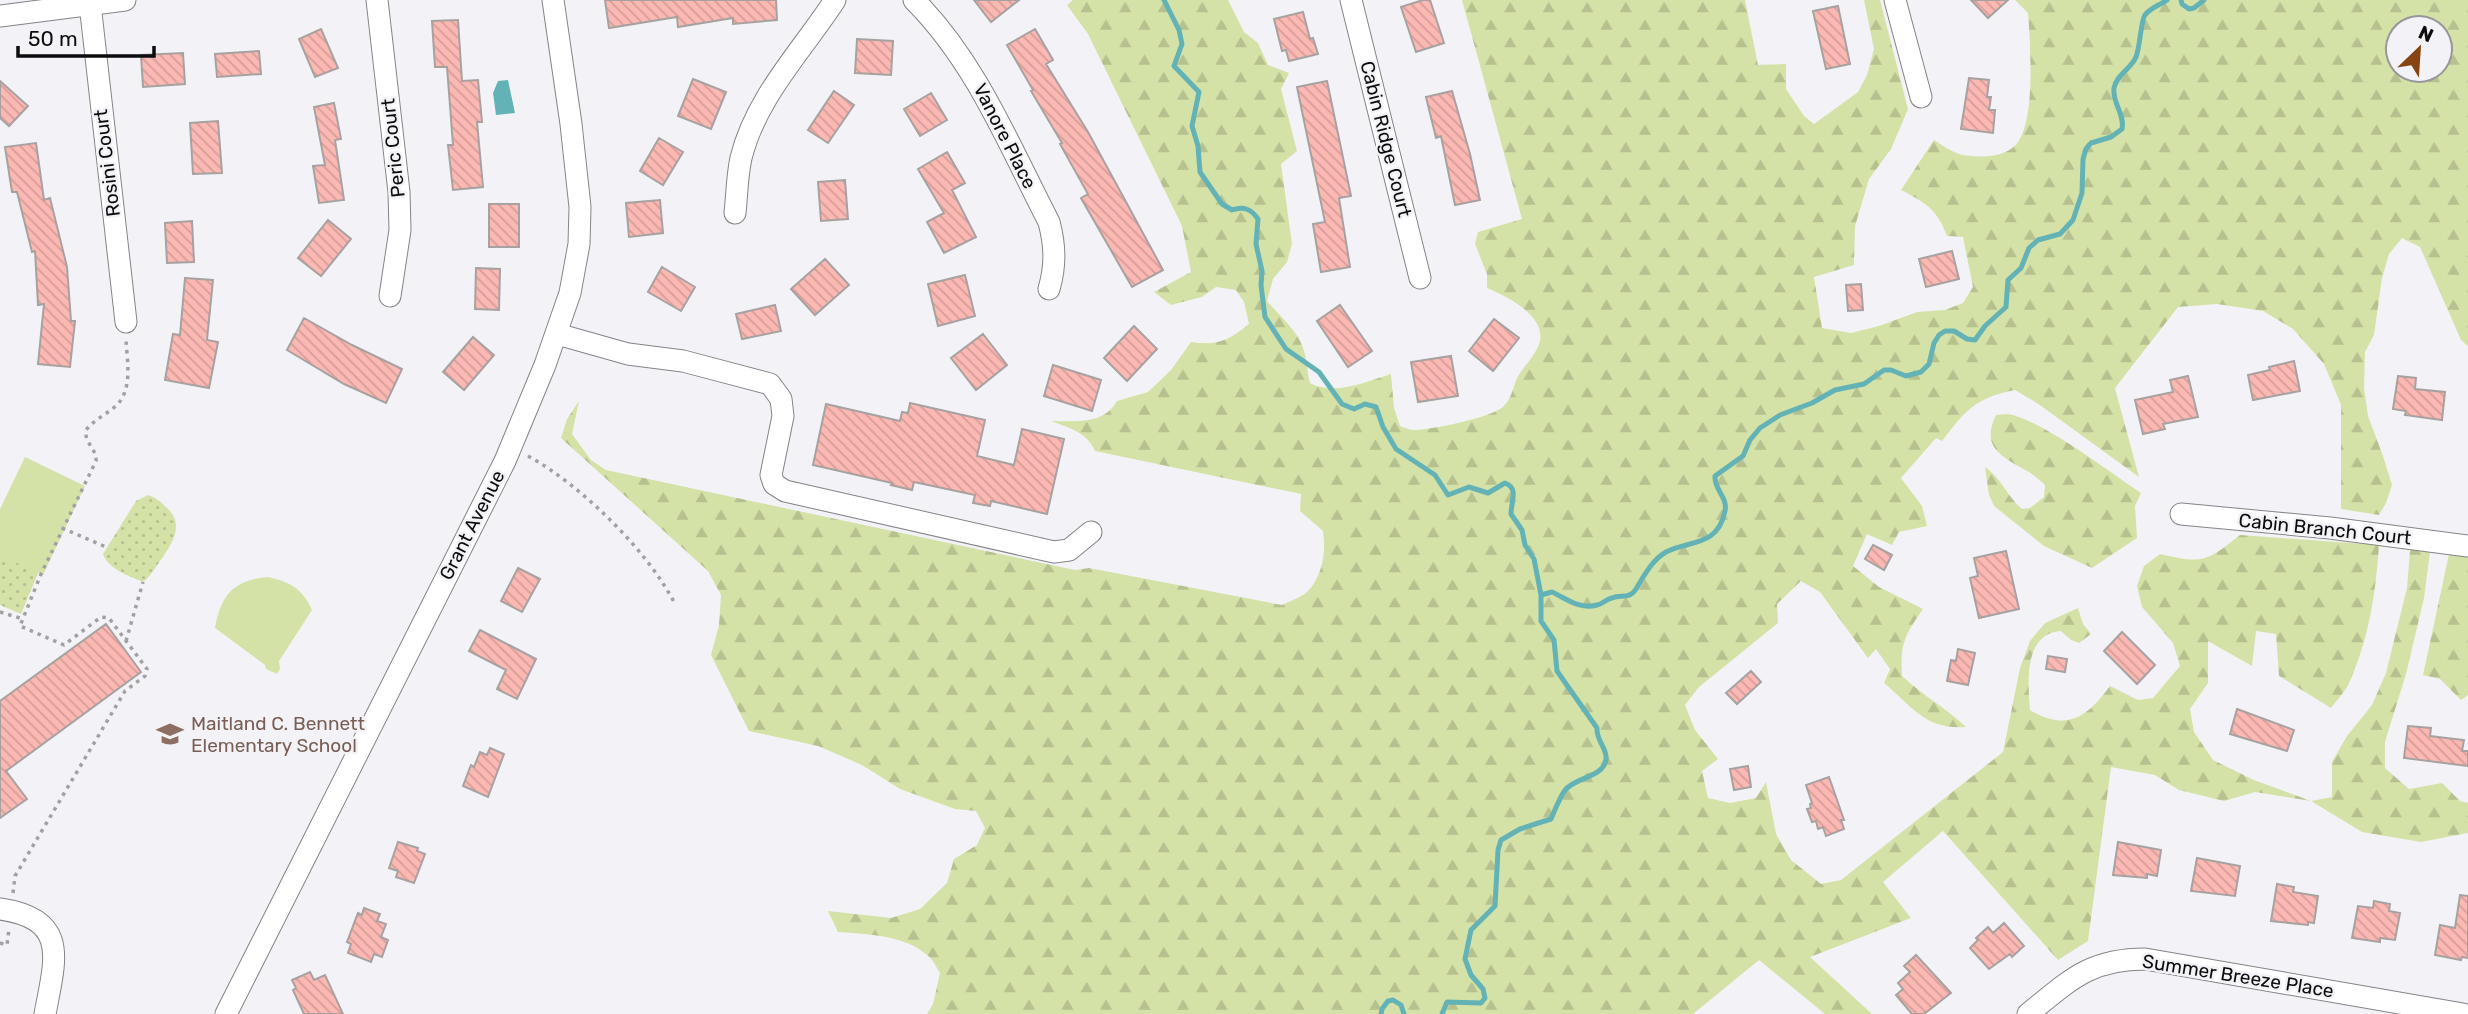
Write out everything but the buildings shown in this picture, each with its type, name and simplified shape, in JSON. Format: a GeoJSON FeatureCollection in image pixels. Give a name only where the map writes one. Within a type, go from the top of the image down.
{"type":"FeatureCollection","features":[{"type":"Feature","properties":{"kind":"street"},"geometry":{"type":"LineString","coordinates":[[0,16],[125,0]]}},
{"type":"Feature","properties":{"kind":"street","name":"Peric Court"},"geometry":{"type":"LineString","coordinates":[[377,0],[399,192],[400,230],[390,296]]}},
{"type":"Feature","properties":{"kind":"street","name":"Grant Avenue"},"geometry":{"type":"LineString","coordinates":[[226,1014],[511,447],[557,334],[570,293],[579,244],[580,207],[573,136],[553,0]]}},
{"type":"Feature","properties":{"kind":"street"},"geometry":{"type":"LineString","coordinates":[[735,213],[740,161],[758,113],[776,81],[835,0]]}},
{"type":"Feature","properties":{"kind":"street","name":"Vanore Place"},"geometry":{"type":"LineString","coordinates":[[914,0],[950,41],[974,77],[1049,222],[1054,241],[1055,262],[1049,289]]}},
{"type":"Feature","properties":{"kind":"street","name":"Cabin Ridge Court"},"geometry":{"type":"LineString","coordinates":[[1351,0],[1420,278]]}},
{"type":"Feature","properties":{"kind":"street"},"geometry":{"type":"LineString","coordinates":[[1895,0],[1921,97]]}},
{"type":"Feature","properties":{"kind":"street","name":"Rosini Court"},"geometry":{"type":"LineString","coordinates":[[90,4],[126,322]]}},
{"type":"Feature","properties":{"kind":"street"},"geometry":{"type":"LineString","coordinates":[[557,334],[628,354],[683,361],[770,384],[781,399],[783,416],[771,475],[774,484],[785,491],[1054,552],[1069,550],[1091,532]]}},
{"type":"Feature","properties":{"kind":"street","name":"Cabin Branch Court"},"geometry":{"type":"LineString","coordinates":[[2181,514],[2468,545]]}},
{"type":"Feature","properties":{"kind":"street"},"geometry":{"type":"LineString","coordinates":[[7,901],[38,920],[49,933],[54,946],[45,1014]]}},
{"type":"Feature","properties":{"kind":"street","name":"Summer Breeze Place"},"geometry":{"type":"LineString","coordinates":[[2028,1014],[2088,969],[2124,959],[2145,959],[2418,1010],[2463,1014]]}},
{"type":"Feature","properties":{"kind":"path"},"geometry":{"type":"LineString","coordinates":[[7,901],[15,876],[125,691],[145,676],[146,669],[108,618],[102,617],[64,645],[20,626],[62,528],[96,461],[95,452],[86,440],[86,430],[118,404],[124,393],[128,374],[126,322]]}},
{"type":"Feature","properties":{"kind":"path"},"geometry":{"type":"LineString","coordinates":[[511,447],[547,466],[596,506],[645,561],[675,604]]}},
{"type":"Feature","properties":{"kind":"path"},"geometry":{"type":"LineString","coordinates":[[62,528],[106,547]]}},
{"type":"Feature","properties":{"kind":"path"},"geometry":{"type":"LineString","coordinates":[[126,641],[143,582]]}},
{"type":"Feature","properties":{"kind":"path"},"geometry":{"type":"LineString","coordinates":[[0,612],[23,619]]}},
{"type":"Feature","properties":{"kind":"green space"},"geometry":{"type":"Polygon","coordinates":[[[1073,0],[1228,0],[1244,32],[1258,43],[1268,65],[1289,73],[1281,89],[1297,151],[1281,164],[1292,244],[1287,262],[1273,279],[1267,301],[1293,329],[1301,342],[1310,383],[1319,387],[1340,388],[1391,374],[1394,408],[1400,426],[1415,430],[1474,419],[1503,407],[1540,341],[1540,332],[1530,315],[1513,301],[1487,288],[1487,274],[1475,244],[1478,232],[1522,219],[1462,0],[1745,0],[1758,65],[1786,64],[1786,89],[1804,116],[1814,124],[1858,92],[1867,75],[1874,49],[1864,0],[1880,0],[1908,109],[1891,149],[1869,179],[1855,226],[1854,265],[1814,277],[1822,328],[1851,333],[1917,312],[1945,310],[1963,303],[1973,287],[1963,237],[1947,236],[1930,208],[1901,190],[1934,140],[1959,154],[1977,156],[2000,154],[2018,142],[2024,130],[2030,98],[2030,60],[2028,13],[2015,0],[2468,0],[2468,346],[2461,340],[2420,247],[2402,238],[2389,254],[2382,278],[2374,335],[2365,352],[2364,388],[2368,416],[2392,485],[2379,515],[2341,509],[2341,405],[2324,364],[2293,329],[2263,311],[2217,304],[2178,307],[2115,388],[2139,477],[2015,390],[1990,397],[1972,407],[1942,441],[1936,438],[1901,478],[1922,506],[1927,526],[1899,532],[1892,545],[1867,534],[1853,566],[1879,587],[1923,609],[1905,640],[1902,676],[1966,727],[1940,725],[1912,708],[1884,683],[1890,669],[1876,649],[1868,658],[1820,592],[1801,581],[1777,604],[1778,623],[1699,687],[1685,705],[1695,730],[1718,759],[1702,771],[1708,798],[1730,803],[1756,798],[1766,782],[1776,834],[1791,860],[1821,884],[1841,880],[2003,752],[2020,668],[2030,641],[2045,623],[2078,608],[2083,624],[2091,634],[2079,643],[2061,631],[2049,634],[2040,641],[2030,662],[2030,710],[2055,720],[2076,718],[2093,706],[2110,686],[2138,700],[2153,698],[2180,666],[2173,643],[2142,607],[2137,586],[2144,566],[2160,554],[2195,560],[2211,556],[2240,535],[2379,545],[2374,597],[2357,665],[2344,692],[2331,708],[2279,676],[2276,634],[2256,631],[2252,666],[2208,641],[2208,683],[2190,709],[2194,732],[2213,760],[2254,780],[2311,801],[2255,792],[2224,801],[2179,790],[2155,775],[2111,767],[2088,941],[2058,960],[1943,831],[1883,882],[1911,918],[1810,957],[1872,1014],[1825,1014],[1759,960],[1693,1014],[927,1014],[933,1004],[940,973],[933,961],[918,948],[896,939],[838,932],[828,911],[891,918],[920,909],[947,883],[954,859],[977,845],[985,828],[976,811],[955,809],[900,789],[862,765],[818,746],[749,731],[711,655],[719,625],[721,595],[708,571],[561,438],[567,419],[579,401],[572,434],[591,460],[606,470],[1075,570],[1089,568],[1282,605],[1305,593],[1313,585],[1320,570],[1324,539],[1323,531],[1300,511],[1301,494],[1095,451],[1082,435],[1051,421],[1097,418],[1111,409],[1117,401],[1148,392],[1171,370],[1191,342],[1209,343],[1223,340],[1249,324],[1244,302],[1236,290],[1216,287],[1202,297],[1171,305],[1154,292],[1191,272],[1182,226],[1088,34],[1067,5],[1073,0]]]}},
{"type":"Feature","properties":{"kind":"green space"},"geometry":{"type":"Polygon","coordinates":[[[2008,414],[2057,436],[2141,493],[2135,506],[2137,538],[2092,568],[2044,546],[1994,506],[1989,495],[1985,467],[2022,509],[2030,508],[2044,497],[2045,485],[2002,456],[1992,443],[1992,426],[1996,415],[2008,414]]]}},
{"type":"Feature","properties":{"kind":"green space"},"geometry":{"type":"Polygon","coordinates":[[[25,457],[85,486],[43,575],[0,555],[0,509],[25,457]]]}},
{"type":"Feature","properties":{"kind":"green space"},"geometry":{"type":"Polygon","coordinates":[[[148,495],[172,514],[176,527],[169,548],[143,582],[114,568],[103,554],[136,501],[148,495]]]}},
{"type":"Feature","properties":{"kind":"green space"},"geometry":{"type":"Polygon","coordinates":[[[2410,550],[2430,552],[2424,598],[2406,674],[2385,742],[2385,768],[2409,789],[2442,783],[2460,801],[2468,803],[2468,833],[2421,842],[2362,832],[2311,801],[2332,797],[2332,762],[2347,736],[2372,705],[2386,673],[2407,588],[2410,550]]]}},
{"type":"Feature","properties":{"kind":"green space"},"geometry":{"type":"Polygon","coordinates":[[[2449,554],[2468,557],[2468,695],[2461,700],[2440,679],[2423,675],[2449,554]]]}},
{"type":"Feature","properties":{"kind":"green space"},"geometry":{"type":"Polygon","coordinates":[[[0,555],[39,571],[21,614],[0,605],[0,555]]]}},
{"type":"Feature","properties":{"kind":"green space"},"geometry":{"type":"Polygon","coordinates":[[[268,577],[295,587],[312,610],[279,661],[280,669],[277,674],[266,669],[265,665],[215,628],[221,607],[231,591],[246,582],[268,577]]]}},
{"type":"Feature","properties":{"kind":"water"},"geometry":{"type":"Polygon","coordinates":[[[508,80],[515,113],[496,115],[493,93],[498,81],[508,80]]]}},
{"type":"Feature","properties":{"kind":"waterway"},"geometry":{"type":"LineString","coordinates":[[1164,0],[1179,30],[1182,44],[1174,66],[1199,92],[1192,126],[1198,146],[1200,172],[1222,204],[1232,210],[1247,209],[1258,219],[1256,244],[1262,271],[1265,317],[1286,349],[1319,372],[1342,404],[1354,409],[1365,404],[1376,407],[1383,427],[1396,449],[1435,475],[1448,495],[1469,487],[1488,493],[1505,483],[1512,488],[1511,514],[1522,530],[1525,545],[1534,559],[1541,595],[1541,621],[1554,640],[1557,671],[1597,728],[1605,752],[1604,766],[1566,789],[1551,819],[1520,829],[1501,840],[1495,906],[1471,930],[1465,959],[1471,975],[1483,989],[1485,998],[1481,1003],[1447,1002],[1442,1014]]}},
{"type":"Feature","properties":{"kind":"waterway"},"geometry":{"type":"LineString","coordinates":[[1541,595],[1552,592],[1574,603],[1591,606],[1631,594],[1661,555],[1709,537],[1716,531],[1725,506],[1715,476],[1743,456],[1750,440],[1760,428],[1780,415],[1812,403],[1835,390],[1864,384],[1884,370],[1906,376],[1921,372],[1929,364],[1934,343],[1945,331],[1954,331],[1967,339],[1975,340],[1985,326],[2006,307],[2008,280],[2021,268],[2029,248],[2038,240],[2060,234],[2073,220],[2082,193],[2086,149],[2091,143],[2111,137],[2122,129],[2122,118],[2114,88],[2136,57],[2145,15],[2167,0]]}},
{"type":"Feature","properties":{"kind":"waterway"},"geometry":{"type":"LineString","coordinates":[[2181,0],[2189,9],[2204,0]]}},
{"type":"Feature","properties":{"kind":"waterway"},"geometry":{"type":"LineString","coordinates":[[1381,1014],[1388,1001],[1393,1000],[1401,1005],[1404,1014]]}},
{"type":"Feature","properties":{"kind":"place","name":"Maitland C. Bennett Elementary School"},"geometry":{"type":"Point","coordinates":[170,734]}}]}
